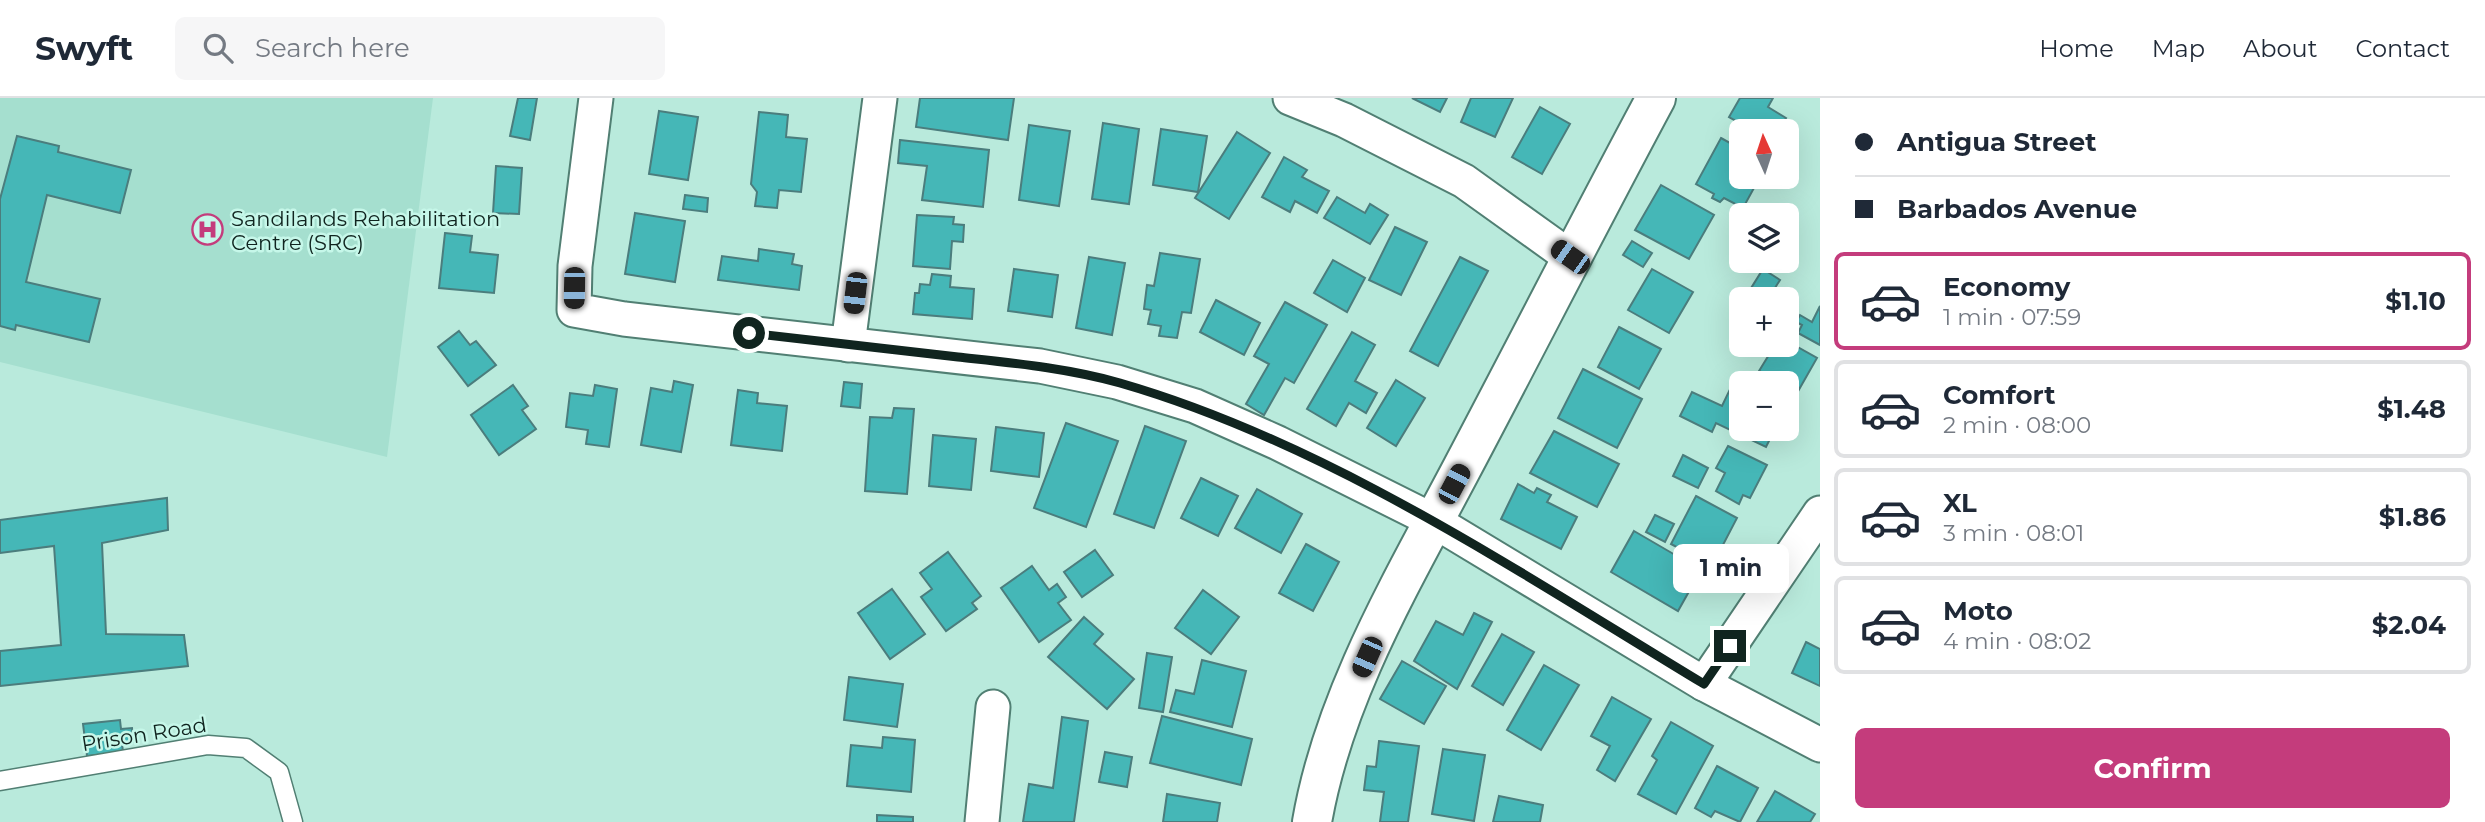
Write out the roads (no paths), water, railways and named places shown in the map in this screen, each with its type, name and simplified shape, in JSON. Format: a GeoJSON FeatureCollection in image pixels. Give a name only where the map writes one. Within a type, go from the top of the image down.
{"type":"FeatureCollection","features":[{"type":"Feature","properties":{"kind":"street"},"geometry":{"type":"LineString","coordinates":[[596,98],[575,266],[574,310],[1040,366],[1117,382],[1195,406],[1278,443],[1434,521],[1704,684],[1820,745]]}},
{"type":"Feature","properties":{"kind":"street"},"geometry":{"type":"LineString","coordinates":[[848,345],[880,98]]}},
{"type":"Feature","properties":{"kind":"street"},"geometry":{"type":"LineString","coordinates":[[1290,98],[1344,120],[1464,181],[1570,257]]}},
{"type":"Feature","properties":{"kind":"street"},"geometry":{"type":"LineString","coordinates":[[1312,822],[1324,766],[1339,719],[1385,615],[1570,257],[1656,98]]}},
{"type":"Feature","properties":{"kind":"street"},"geometry":{"type":"LineString","coordinates":[[1704,684],[1820,513]]}},
{"type":"Feature","properties":{"kind":"street"},"geometry":{"type":"LineString","coordinates":[[982,822],[993,707]]}},
{"type":"Feature","properties":{"kind":"lane","name":"Prison Road"},"geometry":{"type":"LineString","coordinates":[[0,781],[208,744],[246,748],[279,772],[293,822]]}},
{"type":"Feature","properties":{"kind":"place","name":"Sandilands Rehabilitation Centre (SRC)"},"geometry":{"type":"Point","coordinates":[208,230]}}]}
